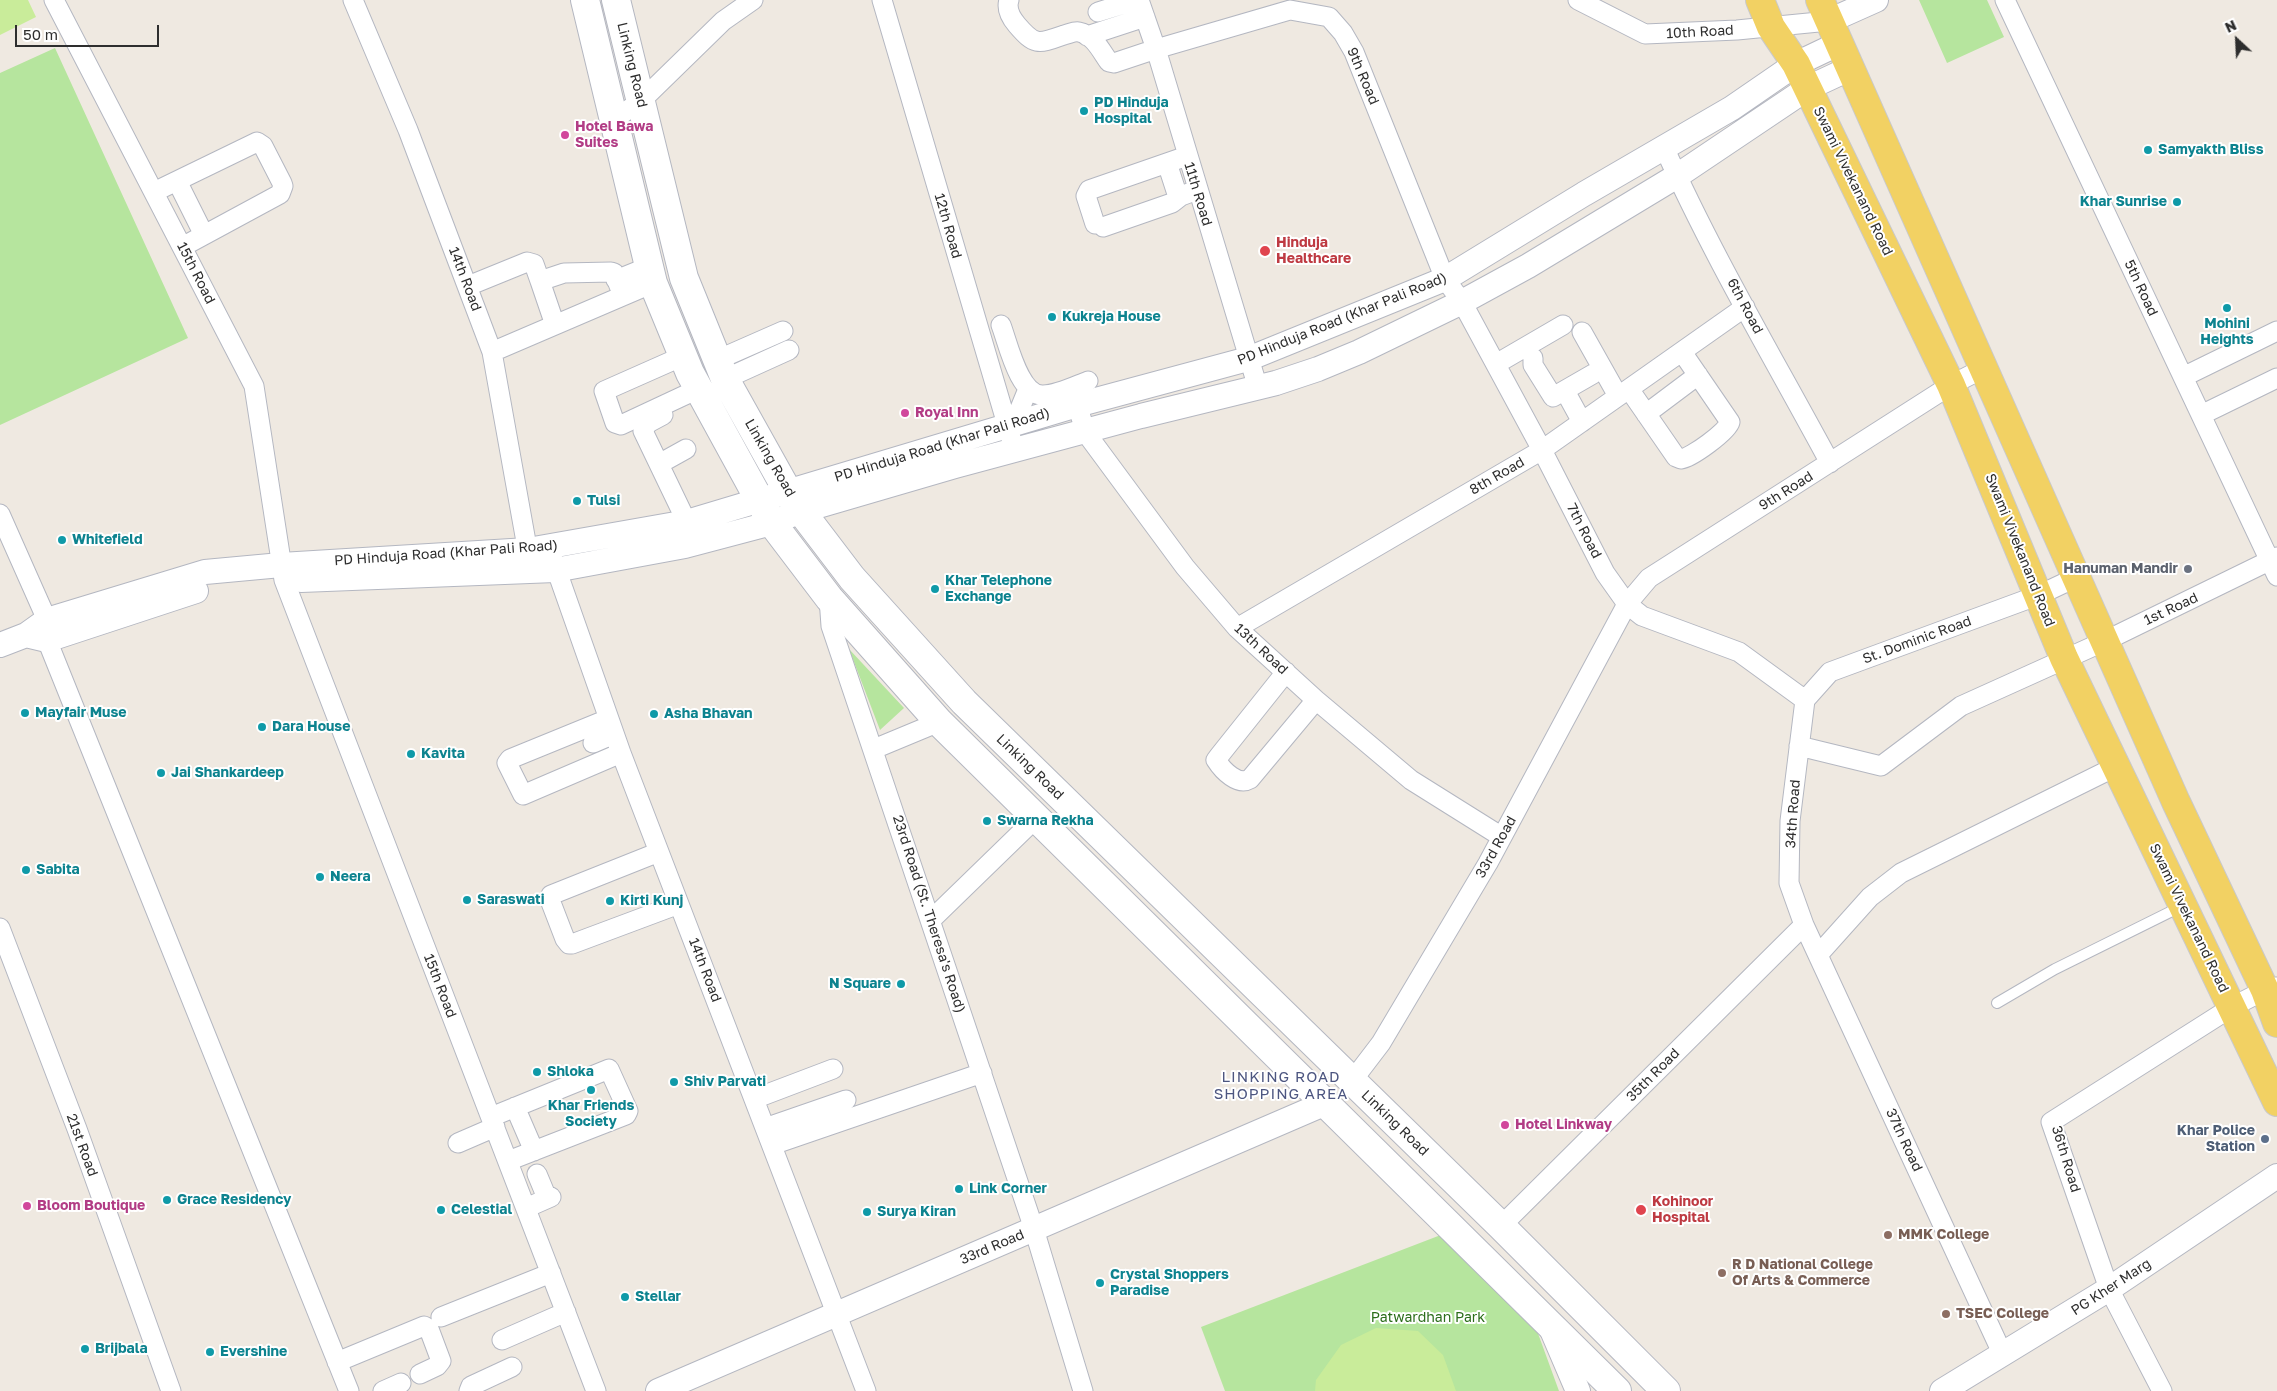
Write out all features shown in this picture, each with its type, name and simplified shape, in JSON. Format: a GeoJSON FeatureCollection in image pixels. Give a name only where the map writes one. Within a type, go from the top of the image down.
{"type":"FeatureCollection","features":[{"type":"Feature","properties":{"kind":"main road","name":"Linking Road"},"geometry":{"type":"LineString","coordinates":[[585,0],[651,275],[683,356],[700,392],[766,512],[829,598],[939,722],[1617,1391]]}},
{"type":"Feature","properties":{"kind":"main road","name":"Linking Road"},"geometry":{"type":"LineString","coordinates":[[616,0],[684,278],[721,369],[794,501],[852,578],[964,702],[1501,1226],[1666,1391]]}},
{"type":"Feature","properties":{"kind":"main road","name":"Swami Vivekanand Road"},"geometry":{"type":"LineString","coordinates":[[1760,0],[1772,27],[1796,64],[1808,88],[1951,385],[2064,658],[2277,1102]]}},
{"type":"Feature","properties":{"kind":"main road"},"geometry":{"type":"LineString","coordinates":[[1835,33],[2176,802],[2271,988],[2277,1023]]}},
{"type":"Feature","properties":{"kind":"main road"},"geometry":{"type":"LineString","coordinates":[[939,722],[964,702]]}},
{"type":"Feature","properties":{"kind":"street","name":"15th Road"},"geometry":{"type":"LineString","coordinates":[[54,0],[254,386],[283,572],[596,1391]]}},
{"type":"Feature","properties":{"kind":"street","name":"14th Road"},"geometry":{"type":"LineString","coordinates":[[353,0],[473,284],[498,349],[541,560],[611,727],[660,873],[679,904],[866,1391]]}},
{"type":"Feature","properties":{"kind":"street"},"geometry":{"type":"LineString","coordinates":[[613,120],[641,101],[724,21],[753,0]]}},
{"type":"Feature","properties":{"kind":"street","name":"12th Road"},"geometry":{"type":"LineString","coordinates":[[882,0],[980,333],[1011,424],[1014,451]]}},
{"type":"Feature","properties":{"kind":"street"},"geometry":{"type":"LineString","coordinates":[[1009,0],[1011,18],[1034,42],[1045,42],[1076,32],[1096,37],[1143,11]]}},
{"type":"Feature","properties":{"kind":"street","name":"10th Road"},"geometry":{"type":"LineString","coordinates":[[1578,0],[1645,34],[1772,27],[1835,33]]}},
{"type":"Feature","properties":{"kind":"street"},"geometry":{"type":"LineString","coordinates":[[766,512],[794,501],[1014,451],[1086,433],[1141,416],[1258,388],[1334,362],[1462,302],[1528,266],[1677,176],[1808,88],[1835,33],[1876,0]]}},
{"type":"Feature","properties":{"kind":"street","name":"5th Road"},"geometry":{"type":"LineString","coordinates":[[2005,0],[2201,415],[2275,565]]}},
{"type":"Feature","properties":{"kind":"street"},"geometry":{"type":"LineString","coordinates":[[1096,37],[1096,6],[1143,11]]}},
{"type":"Feature","properties":{"kind":"street","name":"9th Road"},"geometry":{"type":"LineString","coordinates":[[1096,37],[1109,62],[1114,63],[1290,10],[1329,17],[1343,33],[1354,52],[1446,278]]}},
{"type":"Feature","properties":{"kind":"street","name":"11th Road"},"geometry":{"type":"LineString","coordinates":[[1143,11],[1258,388]]}},
{"type":"Feature","properties":{"kind":"street","name":"PD Hinduja Road (Khar Pali Road)"},"geometry":{"type":"LineString","coordinates":[[794,501],[1011,424],[1036,400],[1248,359],[1446,278],[1664,146],[1732,108],[1796,64],[1835,33]]}},
{"type":"Feature","properties":{"kind":"street"},"geometry":{"type":"LineString","coordinates":[[154,192],[257,142],[263,146],[282,183],[283,191],[280,194],[182,247]]}},
{"type":"Feature","properties":{"kind":"street","name":"6th Road"},"geometry":{"type":"LineString","coordinates":[[1664,146],[1677,176],[1745,307],[1830,463]]}},
{"type":"Feature","properties":{"kind":"street"},"geometry":{"type":"LineString","coordinates":[[1187,156],[1089,190],[1086,196],[1099,226],[1172,203],[1177,193],[1196,186]]}},
{"type":"Feature","properties":{"kind":"street"},"geometry":{"type":"LineString","coordinates":[[1167,164],[1177,193]]}},
{"type":"Feature","properties":{"kind":"street"},"geometry":{"type":"LineString","coordinates":[[177,181],[204,235]]}},
{"type":"Feature","properties":{"kind":"street"},"geometry":{"type":"LineString","coordinates":[[473,284],[531,262],[540,280],[555,325]]}},
{"type":"Feature","properties":{"kind":"street"},"geometry":{"type":"LineString","coordinates":[[540,280],[564,273],[611,272],[620,288]]}},
{"type":"Feature","properties":{"kind":"street"},"geometry":{"type":"LineString","coordinates":[[498,349],[555,325],[620,288],[651,275]]}},
{"type":"Feature","properties":{"kind":"street","name":"7th Road"},"geometry":{"type":"LineString","coordinates":[[1446,278],[1462,302],[1496,364],[1605,573],[1627,604],[1642,616],[1739,652],[1805,700]]}},
{"type":"Feature","properties":{"kind":"street","name":"8th Road"},"geometry":{"type":"LineString","coordinates":[[1237,628],[1542,450],[1745,307]]}},
{"type":"Feature","properties":{"kind":"street"},"geometry":{"type":"LineString","coordinates":[[980,333],[1007,323],[1022,380],[1036,400]]}},
{"type":"Feature","properties":{"kind":"street"},"geometry":{"type":"LineString","coordinates":[[1507,385],[1564,325]]}},
{"type":"Feature","properties":{"kind":"street"},"geometry":{"type":"LineString","coordinates":[[2183,377],[2277,330]]}},
{"type":"Feature","properties":{"kind":"street"},"geometry":{"type":"LineString","coordinates":[[721,369],[783,332]]}},
{"type":"Feature","properties":{"kind":"street"},"geometry":{"type":"LineString","coordinates":[[1582,332],[1594,369],[1617,398],[1646,414],[1678,459],[1692,455],[1726,429],[1730,422],[1682,352]]}},
{"type":"Feature","properties":{"kind":"street"},"geometry":{"type":"LineString","coordinates":[[721,369],[789,350]]}},
{"type":"Feature","properties":{"kind":"street"},"geometry":{"type":"LineString","coordinates":[[1496,364],[1536,355]]}},
{"type":"Feature","properties":{"kind":"street"},"geometry":{"type":"LineString","coordinates":[[1536,355],[1552,396],[1556,397],[1594,369]]}},
{"type":"Feature","properties":{"kind":"street"},"geometry":{"type":"LineString","coordinates":[[683,356],[604,391],[615,423],[621,425],[700,392]]}},
{"type":"Feature","properties":{"kind":"street","name":"9th Road"},"geometry":{"type":"LineString","coordinates":[[1627,604],[1649,578],[1951,385],[1984,368]]}},
{"type":"Feature","properties":{"kind":"street"},"geometry":{"type":"LineString","coordinates":[[1646,414],[1698,375]]}},
{"type":"Feature","properties":{"kind":"street"},"geometry":{"type":"LineString","coordinates":[[2201,415],[2277,378]]}},
{"type":"Feature","properties":{"kind":"street","name":"13th Road"},"geometry":{"type":"LineString","coordinates":[[1086,389],[1086,433],[1185,567],[1237,628],[1316,700],[1411,780],[1502,837]]}},
{"type":"Feature","properties":{"kind":"street"},"geometry":{"type":"LineString","coordinates":[[1565,391],[1582,422]]}},
{"type":"Feature","properties":{"kind":"street"},"geometry":{"type":"LineString","coordinates":[[697,543],[644,434],[644,426],[700,392]]}},
{"type":"Feature","properties":{"kind":"street"},"geometry":{"type":"LineString","coordinates":[[659,464],[686,449]]}},
{"type":"Feature","properties":{"kind":"street","name":"PD Hinduja Road (Khar Pali Road)"},"geometry":{"type":"LineString","coordinates":[[541,560],[687,522],[766,512]]}},
{"type":"Feature","properties":{"kind":"street","name":"PD Hinduja Road (Khar Pali Road)"},"geometry":{"type":"LineString","coordinates":[[0,646],[205,572],[283,572],[541,560],[697,543],[766,512]]}},
{"type":"Feature","properties":{"kind":"street"},"geometry":{"type":"LineString","coordinates":[[0,514],[40,632],[353,1385]]}},
{"type":"Feature","properties":{"kind":"street","name":"1st Road"},"geometry":{"type":"LineString","coordinates":[[1799,746],[1881,766],[1961,706],[2064,658],[2275,565]]}},
{"type":"Feature","properties":{"kind":"street","name":"St. Dominic Road"},"geometry":{"type":"LineString","coordinates":[[1805,700],[1830,672],[2039,595],[2077,577]]}},
{"type":"Feature","properties":{"kind":"street","name":"23rd Road (St. Theresa's Road)"},"geometry":{"type":"LineString","coordinates":[[829,598],[831,626],[874,749],[1034,1229],[1083,1391]]}},
{"type":"Feature","properties":{"kind":"street","name":"33rd Road"},"geometry":{"type":"LineString","coordinates":[[1352,1081],[1381,1043],[1502,837],[1627,604]]}},
{"type":"Feature","properties":{"kind":"street"},"geometry":{"type":"LineString","coordinates":[[1286,672],[1216,760],[1219,766],[1238,781],[1245,782],[1250,780],[1316,700]]}},
{"type":"Feature","properties":{"kind":"street","name":"34th Road"},"geometry":{"type":"LineString","coordinates":[[1804,925],[1789,883],[1790,821],[1805,700]]}},
{"type":"Feature","properties":{"kind":"street"},"geometry":{"type":"LineString","coordinates":[[874,749],[939,722]]}},
{"type":"Feature","properties":{"kind":"street"},"geometry":{"type":"LineString","coordinates":[[593,742],[611,727]]}},
{"type":"Feature","properties":{"kind":"street"},"geometry":{"type":"LineString","coordinates":[[611,727],[510,758],[508,765],[523,795],[621,753]]}},
{"type":"Feature","properties":{"kind":"street"},"geometry":{"type":"LineString","coordinates":[[1818,956],[1870,897],[1902,873],[2116,766]]}},
{"type":"Feature","properties":{"kind":"street"},"geometry":{"type":"LineString","coordinates":[[930,920],[1036,818]]}},
{"type":"Feature","properties":{"kind":"street"},"geometry":{"type":"LineString","coordinates":[[660,873],[554,892],[550,895],[550,900],[565,939],[569,944],[679,904]]}},
{"type":"Feature","properties":{"kind":"street","name":"37th Road"},"geometry":{"type":"LineString","coordinates":[[1804,925],[2003,1355]]}},
{"type":"Feature","properties":{"kind":"street","name":"35th Road"},"geometry":{"type":"LineString","coordinates":[[1501,1226],[1804,925]]}},
{"type":"Feature","properties":{"kind":"street","name":"21st Road"},"geometry":{"type":"LineString","coordinates":[[0,928],[77,1129],[171,1391]]}},
{"type":"Feature","properties":{"kind":"street"},"geometry":{"type":"LineString","coordinates":[[2232,1007],[2271,988]]}},
{"type":"Feature","properties":{"kind":"street","name":"36th Road"},"geometry":{"type":"LineString","coordinates":[[2162,1391],[2109,1289],[2051,1122],[2232,1007]]}},
{"type":"Feature","properties":{"kind":"street"},"geometry":{"type":"LineString","coordinates":[[458,1143],[515,1107],[609,1069],[628,1110],[626,1115],[508,1161]]}},
{"type":"Feature","properties":{"kind":"street"},"geometry":{"type":"LineString","coordinates":[[754,1099],[833,1069]]}},
{"type":"Feature","properties":{"kind":"street"},"geometry":{"type":"LineString","coordinates":[[768,1137],[982,1073]]}},
{"type":"Feature","properties":{"kind":"street"},"geometry":{"type":"LineString","coordinates":[[768,1137],[846,1100]]}},
{"type":"Feature","properties":{"kind":"street","name":"33rd Road"},"geometry":{"type":"LineString","coordinates":[[658,1391],[1326,1103]]}},
{"type":"Feature","properties":{"kind":"street"},"geometry":{"type":"LineString","coordinates":[[515,1107],[534,1151]]}},
{"type":"Feature","properties":{"kind":"street"},"geometry":{"type":"LineString","coordinates":[[516,1183],[538,1174],[549,1198],[526,1208]]}},
{"type":"Feature","properties":{"kind":"street","name":"PG Kher Marg"},"geometry":{"type":"LineString","coordinates":[[1942,1391],[2109,1289],[2277,1176]]}},
{"type":"Feature","properties":{"kind":"street"},"geometry":{"type":"LineString","coordinates":[[441,1317],[551,1273]]}},
{"type":"Feature","properties":{"kind":"street"},"geometry":{"type":"LineString","coordinates":[[502,1340],[566,1312]]}},
{"type":"Feature","properties":{"kind":"street"},"geometry":{"type":"LineString","coordinates":[[1549,1323],[1578,1391]]}},
{"type":"Feature","properties":{"kind":"street"},"geometry":{"type":"LineString","coordinates":[[343,1359],[424,1326],[429,1329],[440,1361],[437,1366],[420,1374]]}},
{"type":"Feature","properties":{"kind":"street"},"geometry":{"type":"LineString","coordinates":[[469,1391],[471,1386],[512,1367]]}},
{"type":"Feature","properties":{"kind":"street"},"geometry":{"type":"LineString","coordinates":[[383,1391],[401,1383]]}},
{"type":"Feature","properties":{"kind":"lane"},"geometry":{"type":"LineString","coordinates":[[1996,1003],[2056,969],[2184,905]]}},
{"type":"Feature","properties":{"kind":"green space"},"geometry":{"type":"Polygon","coordinates":[[[0,0],[28,0],[36,17],[0,35],[0,0]]]}},
{"type":"Feature","properties":{"kind":"green space"},"geometry":{"type":"Polygon","coordinates":[[[1919,0],[1987,0],[2004,37],[1947,63],[1919,0]]]}},
{"type":"Feature","properties":{"kind":"green space"},"geometry":{"type":"Polygon","coordinates":[[[55,48],[188,338],[0,425],[0,73],[55,48]]]}},
{"type":"Feature","properties":{"kind":"green space"},"geometry":{"type":"Polygon","coordinates":[[[849,649],[904,708],[880,730],[849,649]]]}},
{"type":"Feature","properties":{"kind":"green space","name":"Patwardhan Park"},"geometry":{"type":"Polygon","coordinates":[[[1446,1233],[1532,1317],[1559,1391],[1225,1391],[1201,1327],[1446,1233]]]}},
{"type":"Feature","properties":{"kind":"green space"},"geometry":{"type":"Polygon","coordinates":[[[1376,1328],[1418,1331],[1443,1355],[1456,1391],[1315,1391],[1316,1380],[1341,1345],[1376,1328]]]}},
{"type":"Feature","properties":{"kind":"place","name":"PD Hinduja Hospital"},"geometry":{"type":"Point","coordinates":[1084,111]}},
{"type":"Feature","properties":{"kind":"place","name":"Hotel Bawa Suites"},"geometry":{"type":"Point","coordinates":[565,135]}},
{"type":"Feature","properties":{"kind":"place","name":"Samyakth Bliss"},"geometry":{"type":"Point","coordinates":[2148,150]}},
{"type":"Feature","properties":{"kind":"place","name":"Khar Sunrise"},"geometry":{"type":"Point","coordinates":[2177,202]}},
{"type":"Feature","properties":{"kind":"place","name":"Hinduja Healthcare"},"geometry":{"type":"Point","coordinates":[1265,251]}},
{"type":"Feature","properties":{"kind":"place","name":"Mohini Heights"},"geometry":{"type":"Point","coordinates":[2227,308]}},
{"type":"Feature","properties":{"kind":"place","name":"Kukreja House"},"geometry":{"type":"Point","coordinates":[1052,317]}},
{"type":"Feature","properties":{"kind":"place","name":"Royal Inn"},"geometry":{"type":"Point","coordinates":[905,413]}},
{"type":"Feature","properties":{"kind":"place","name":"Tulsi"},"geometry":{"type":"Point","coordinates":[577,501]}},
{"type":"Feature","properties":{"kind":"place","name":"Whitefield"},"geometry":{"type":"Point","coordinates":[62,540]}},
{"type":"Feature","properties":{"kind":"place","name":"Hanuman Mandir"},"geometry":{"type":"Point","coordinates":[2188,569]}},
{"type":"Feature","properties":{"kind":"place","name":"Khar Telephone Exchange"},"geometry":{"type":"Point","coordinates":[935,589]}},
{"type":"Feature","properties":{"kind":"place","name":"Mayfair Muse"},"geometry":{"type":"Point","coordinates":[25,713]}},
{"type":"Feature","properties":{"kind":"place","name":"Asha Bhavan"},"geometry":{"type":"Point","coordinates":[654,714]}},
{"type":"Feature","properties":{"kind":"place","name":"Dara House"},"geometry":{"type":"Point","coordinates":[262,727]}},
{"type":"Feature","properties":{"kind":"place","name":"Kavita"},"geometry":{"type":"Point","coordinates":[411,754]}},
{"type":"Feature","properties":{"kind":"place","name":"Jai Shankardeep"},"geometry":{"type":"Point","coordinates":[161,773]}},
{"type":"Feature","properties":{"kind":"place","name":"Swarna Rekha"},"geometry":{"type":"Point","coordinates":[987,821]}},
{"type":"Feature","properties":{"kind":"place","name":"Sabita"},"geometry":{"type":"Point","coordinates":[26,870]}},
{"type":"Feature","properties":{"kind":"place","name":"Neera"},"geometry":{"type":"Point","coordinates":[320,877]}},
{"type":"Feature","properties":{"kind":"place","name":"Saraswati"},"geometry":{"type":"Point","coordinates":[467,900]}},
{"type":"Feature","properties":{"kind":"place","name":"Kirti Kunj"},"geometry":{"type":"Point","coordinates":[610,901]}},
{"type":"Feature","properties":{"kind":"place","name":"N Square"},"geometry":{"type":"Point","coordinates":[901,984]}},
{"type":"Feature","properties":{"kind":"place","name":"Shloka"},"geometry":{"type":"Point","coordinates":[537,1072]}},
{"type":"Feature","properties":{"kind":"place","name":"Shiv Parvati"},"geometry":{"type":"Point","coordinates":[674,1082]}},
{"type":"Feature","properties":{"kind":"place","name":"Khar Friends Society"},"geometry":{"type":"Point","coordinates":[591,1090]}},
{"type":"Feature","properties":{"kind":"place","name":"Hotel Linkway"},"geometry":{"type":"Point","coordinates":[1505,1125]}},
{"type":"Feature","properties":{"kind":"place","name":"Khar Police Station"},"geometry":{"type":"Point","coordinates":[2265,1139]}},
{"type":"Feature","properties":{"kind":"place","name":"Link Corner"},"geometry":{"type":"Point","coordinates":[959,1189]}},
{"type":"Feature","properties":{"kind":"place","name":"Grace Residency"},"geometry":{"type":"Point","coordinates":[167,1200]}},
{"type":"Feature","properties":{"kind":"place","name":"Bloom Boutique"},"geometry":{"type":"Point","coordinates":[27,1206]}},
{"type":"Feature","properties":{"kind":"place","name":"Celestial"},"geometry":{"type":"Point","coordinates":[441,1210]}},
{"type":"Feature","properties":{"kind":"place","name":"Kohinoor Hospital"},"geometry":{"type":"Point","coordinates":[1641,1210]}},
{"type":"Feature","properties":{"kind":"place","name":"Surya Kiran"},"geometry":{"type":"Point","coordinates":[867,1212]}},
{"type":"Feature","properties":{"kind":"place","name":"MMK College"},"geometry":{"type":"Point","coordinates":[1888,1235]}},
{"type":"Feature","properties":{"kind":"place","name":"R D National College Of Arts & Commerce"},"geometry":{"type":"Point","coordinates":[1722,1273]}},
{"type":"Feature","properties":{"kind":"place","name":"Crystal Shoppers Paradise"},"geometry":{"type":"Point","coordinates":[1100,1283]}},
{"type":"Feature","properties":{"kind":"place","name":"Stellar"},"geometry":{"type":"Point","coordinates":[625,1297]}},
{"type":"Feature","properties":{"kind":"place","name":"TSEC College"},"geometry":{"type":"Point","coordinates":[1946,1314]}},
{"type":"Feature","properties":{"kind":"place","name":"Brijbala"},"geometry":{"type":"Point","coordinates":[85,1349]}},
{"type":"Feature","properties":{"kind":"place","name":"Evershine"},"geometry":{"type":"Point","coordinates":[210,1352]}},
{"type":"Feature","properties":{"kind":"district","name":"LINKING ROAD SHOPPING AREA"},"geometry":{"type":"Point","coordinates":[1281,1086]}}]}
